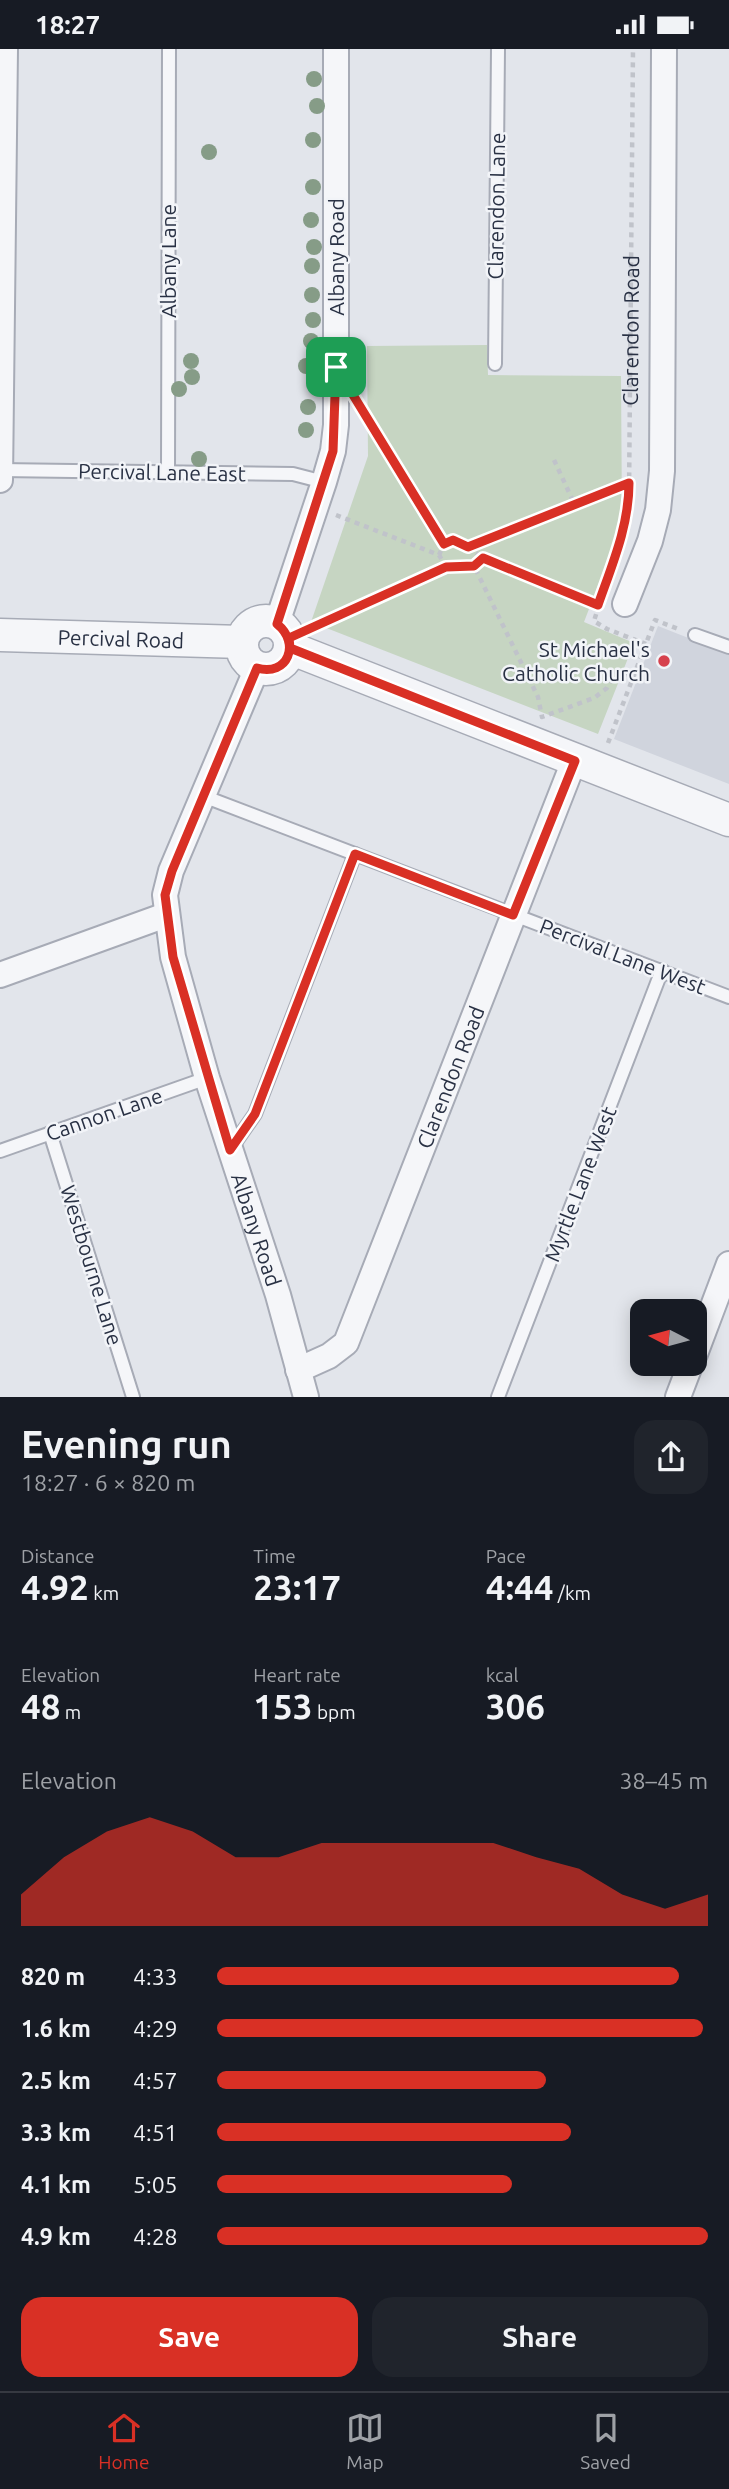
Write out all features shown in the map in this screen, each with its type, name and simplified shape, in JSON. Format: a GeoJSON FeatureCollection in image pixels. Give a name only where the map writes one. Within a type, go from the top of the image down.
{"type":"FeatureCollection","features":[{"type":"Feature","properties":{"kind":"street"},"geometry":{"type":"LineString","coordinates":[[0,480],[5,49]]}},
{"type":"Feature","properties":{"kind":"street","name":"Albany Road"},"geometry":{"type":"LineString","coordinates":[[285,636],[316,507],[333,451],[336,425],[336,49]]}},
{"type":"Feature","properties":{"kind":"street","name":"Clarendon Road"},"geometry":{"type":"LineString","coordinates":[[625,604],[650,541],[658,510],[662,471],[664,49]]}},
{"type":"Feature","properties":{"kind":"street"},"geometry":{"type":"LineString","coordinates":[[285,636],[288,656],[280,666],[272,669],[249,655],[248,629],[264,621],[285,636],[575,761],[729,820]]}},
{"type":"Feature","properties":{"kind":"street","name":"Percival Road"},"geometry":{"type":"LineString","coordinates":[[0,635],[249,655]]}},
{"type":"Feature","properties":{"kind":"street","name":"Albany Road"},"geometry":{"type":"LineString","coordinates":[[249,655],[202,796],[172,871],[165,895],[166,915],[173,957],[207,1078],[278,1295],[306,1397]]}},
{"type":"Feature","properties":{"kind":"street","name":"Clarendon Road"},"geometry":{"type":"LineString","coordinates":[[298,1370],[329,1356],[346,1343],[575,761]]}},
{"type":"Feature","properties":{"kind":"street"},"geometry":{"type":"LineString","coordinates":[[0,975],[166,915]]}},
{"type":"Feature","properties":{"kind":"street"},"geometry":{"type":"LineString","coordinates":[[707,1322],[729,1263]]}},
{"type":"Feature","properties":{"kind":"street"},"geometry":{"type":"LineString","coordinates":[[678,1397],[686,1376]]}},
{"type":"Feature","properties":{"kind":"lane","name":"Albany Lane"},"geometry":{"type":"LineString","coordinates":[[168,473],[169,49]]}},
{"type":"Feature","properties":{"kind":"lane","name":"Clarendon Lane"},"geometry":{"type":"LineString","coordinates":[[495,363],[498,49]]}},
{"type":"Feature","properties":{"kind":"lane","name":"Percival Lane East"},"geometry":{"type":"LineString","coordinates":[[0,471],[293,474],[324,482]]}},
{"type":"Feature","properties":{"kind":"lane"},"geometry":{"type":"LineString","coordinates":[[695,635],[729,647]]}},
{"type":"Feature","properties":{"kind":"lane","name":"Percival Lane West"},"geometry":{"type":"LineString","coordinates":[[202,796],[729,997]]}},
{"type":"Feature","properties":{"kind":"lane"},"geometry":{"type":"LineString","coordinates":[[230,1150],[255,1114],[355,854]]}},
{"type":"Feature","properties":{"kind":"lane","name":"Myrtle Lane West"},"geometry":{"type":"LineString","coordinates":[[498,1397],[662,970]]}},
{"type":"Feature","properties":{"kind":"lane","name":"Cannon Lane"},"geometry":{"type":"LineString","coordinates":[[0,1151],[207,1078]]}},
{"type":"Feature","properties":{"kind":"lane","name":"Westbourne Lane"},"geometry":{"type":"LineString","coordinates":[[50,1133],[133,1397]]}},
{"type":"Feature","properties":{"kind":"path","name":"Clarendon Road"},"geometry":{"type":"LineString","coordinates":[[598,605],[622,540],[629,483],[633,49]]}},
{"type":"Feature","properties":{"kind":"path"},"geometry":{"type":"LineString","coordinates":[[358,402],[444,544]]}},
{"type":"Feature","properties":{"kind":"path"},"geometry":{"type":"LineString","coordinates":[[554,460],[573,503]]}},
{"type":"Feature","properties":{"kind":"path"},"geometry":{"type":"LineString","coordinates":[[468,547],[573,503],[629,483]]}},
{"type":"Feature","properties":{"kind":"path"},"geometry":{"type":"LineString","coordinates":[[316,507],[439,555],[446,567]]}},
{"type":"Feature","properties":{"kind":"path"},"geometry":{"type":"LineString","coordinates":[[439,555],[444,544],[453,540],[483,558],[598,605],[594,621],[646,644]]}},
{"type":"Feature","properties":{"kind":"path"},"geometry":{"type":"LineString","coordinates":[[285,636],[446,567],[474,566],[483,558]]}},
{"type":"Feature","properties":{"kind":"path"},"geometry":{"type":"LineString","coordinates":[[474,566],[538,697],[542,717],[594,698],[607,688],[616,671],[633,678]]}},
{"type":"Feature","properties":{"kind":"path"},"geometry":{"type":"LineString","coordinates":[[608,743],[655,621],[695,635]]}},
{"type":"Feature","properties":{"kind":"shaded area"},"geometry":{"type":"Polygon","coordinates":[[[658,626],[729,654],[729,784],[614,739],[658,626]]]}},
{"type":"Feature","properties":{"kind":"green space"},"geometry":{"type":"Polygon","coordinates":[[[487,345],[488,375],[621,376],[622,523],[584,622],[634,643],[598,734],[311,622],[368,456],[367,346],[487,345]]]}},
{"type":"Feature","properties":{"kind":"place","name":"St Michael's Catholic Church"},"geometry":{"type":"Point","coordinates":[664,661]}},
{"type":"Feature","properties":{"kind":"route"},"geometry":{"type":"LineString","coordinates":[[336,367],[333,451],[277,624],[285,630],[289,638],[288,656],[280,666],[263,670],[257,668],[202,796],[165,895],[173,957],[230,1150],[255,1114],[355,854],[513,915],[575,761],[290,648],[289,638],[446,567],[474,566],[483,558],[598,605],[622,540],[629,496],[629,483],[573,503],[468,547],[453,540],[444,544],[336,367]]}}]}
